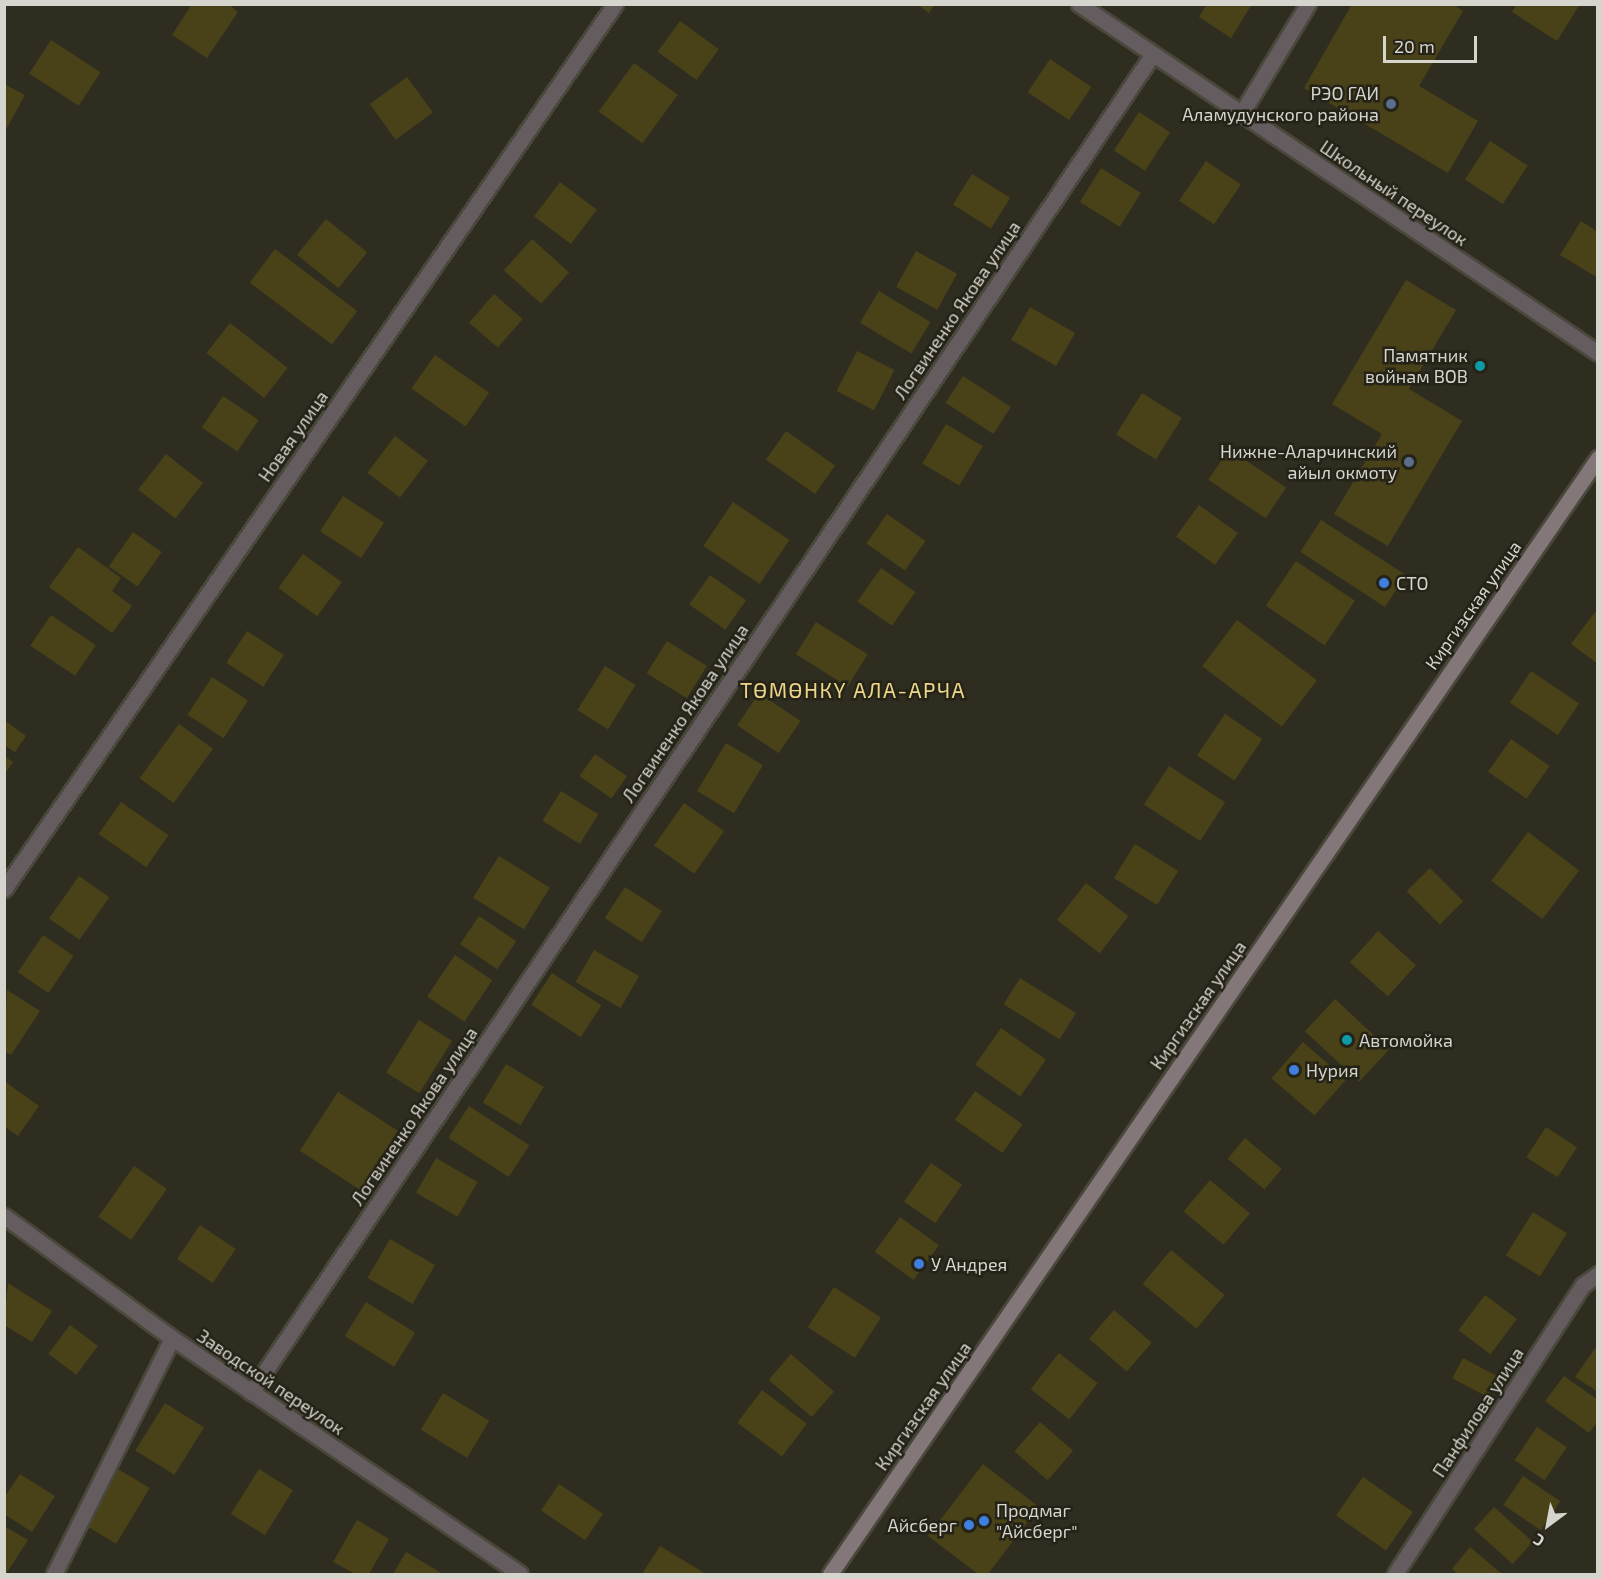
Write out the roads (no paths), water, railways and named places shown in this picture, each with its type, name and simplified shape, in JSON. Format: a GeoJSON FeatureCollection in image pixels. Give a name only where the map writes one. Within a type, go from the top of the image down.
{"type":"FeatureCollection","features":[{"type":"Feature","properties":{"kind":"main road","name":"Киргизская улица"},"geometry":{"type":"LineString","coordinates":[[830,1575],[1598,459]]}},
{"type":"Feature","properties":{"kind":"street","name":"Новая улица"},"geometry":{"type":"LineString","coordinates":[[4,889],[615,4]]}},
{"type":"Feature","properties":{"kind":"street","name":"Школьный переулок"},"geometry":{"type":"LineString","coordinates":[[1079,4],[1598,353]]}},
{"type":"Feature","properties":{"kind":"street"},"geometry":{"type":"LineString","coordinates":[[1241,114],[1308,4]]}},
{"type":"Feature","properties":{"kind":"street","name":"Логвиненко Якова улица"},"geometry":{"type":"LineString","coordinates":[[251,1392],[1152,55]]}},
{"type":"Feature","properties":{"kind":"street","name":"Заводской переулок"},"geometry":{"type":"LineString","coordinates":[[4,1216],[172,1338],[520,1575]]}},
{"type":"Feature","properties":{"kind":"street","name":"Панфилова улица"},"geometry":{"type":"LineString","coordinates":[[1395,1575],[1583,1285],[1598,1274]]}},
{"type":"Feature","properties":{"kind":"street"},"geometry":{"type":"LineString","coordinates":[[54,1575],[172,1338]]}},
{"type":"Feature","properties":{"kind":"place","name":"РЭО ГАИ Аламудунского района"},"geometry":{"type":"Point","coordinates":[1391,104]}},
{"type":"Feature","properties":{"kind":"place","name":"Памятник войнам ВОВ"},"geometry":{"type":"Point","coordinates":[1480,366]}},
{"type":"Feature","properties":{"kind":"place","name":"Нижне-Аларчинский айыл окмоту"},"geometry":{"type":"Point","coordinates":[1409,462]}},
{"type":"Feature","properties":{"kind":"place","name":"СТО"},"geometry":{"type":"Point","coordinates":[1384,583]}},
{"type":"Feature","properties":{"kind":"place","name":"Автомойка"},"geometry":{"type":"Point","coordinates":[1347,1040]}},
{"type":"Feature","properties":{"kind":"place","name":"Нурия"},"geometry":{"type":"Point","coordinates":[1294,1070]}},
{"type":"Feature","properties":{"kind":"place","name":"У Андрея"},"geometry":{"type":"Point","coordinates":[919,1264]}},
{"type":"Feature","properties":{"kind":"place","name":"Продмаг \"Айсберг\""},"geometry":{"type":"Point","coordinates":[984,1521]}},
{"type":"Feature","properties":{"kind":"place","name":"Айсберг"},"geometry":{"type":"Point","coordinates":[969,1525]}},
{"type":"Feature","properties":{"kind":"district","name":"ТӨМӨНКҮ АЛА-АРЧА"},"geometry":{"type":"Point","coordinates":[853,690]}}]}
